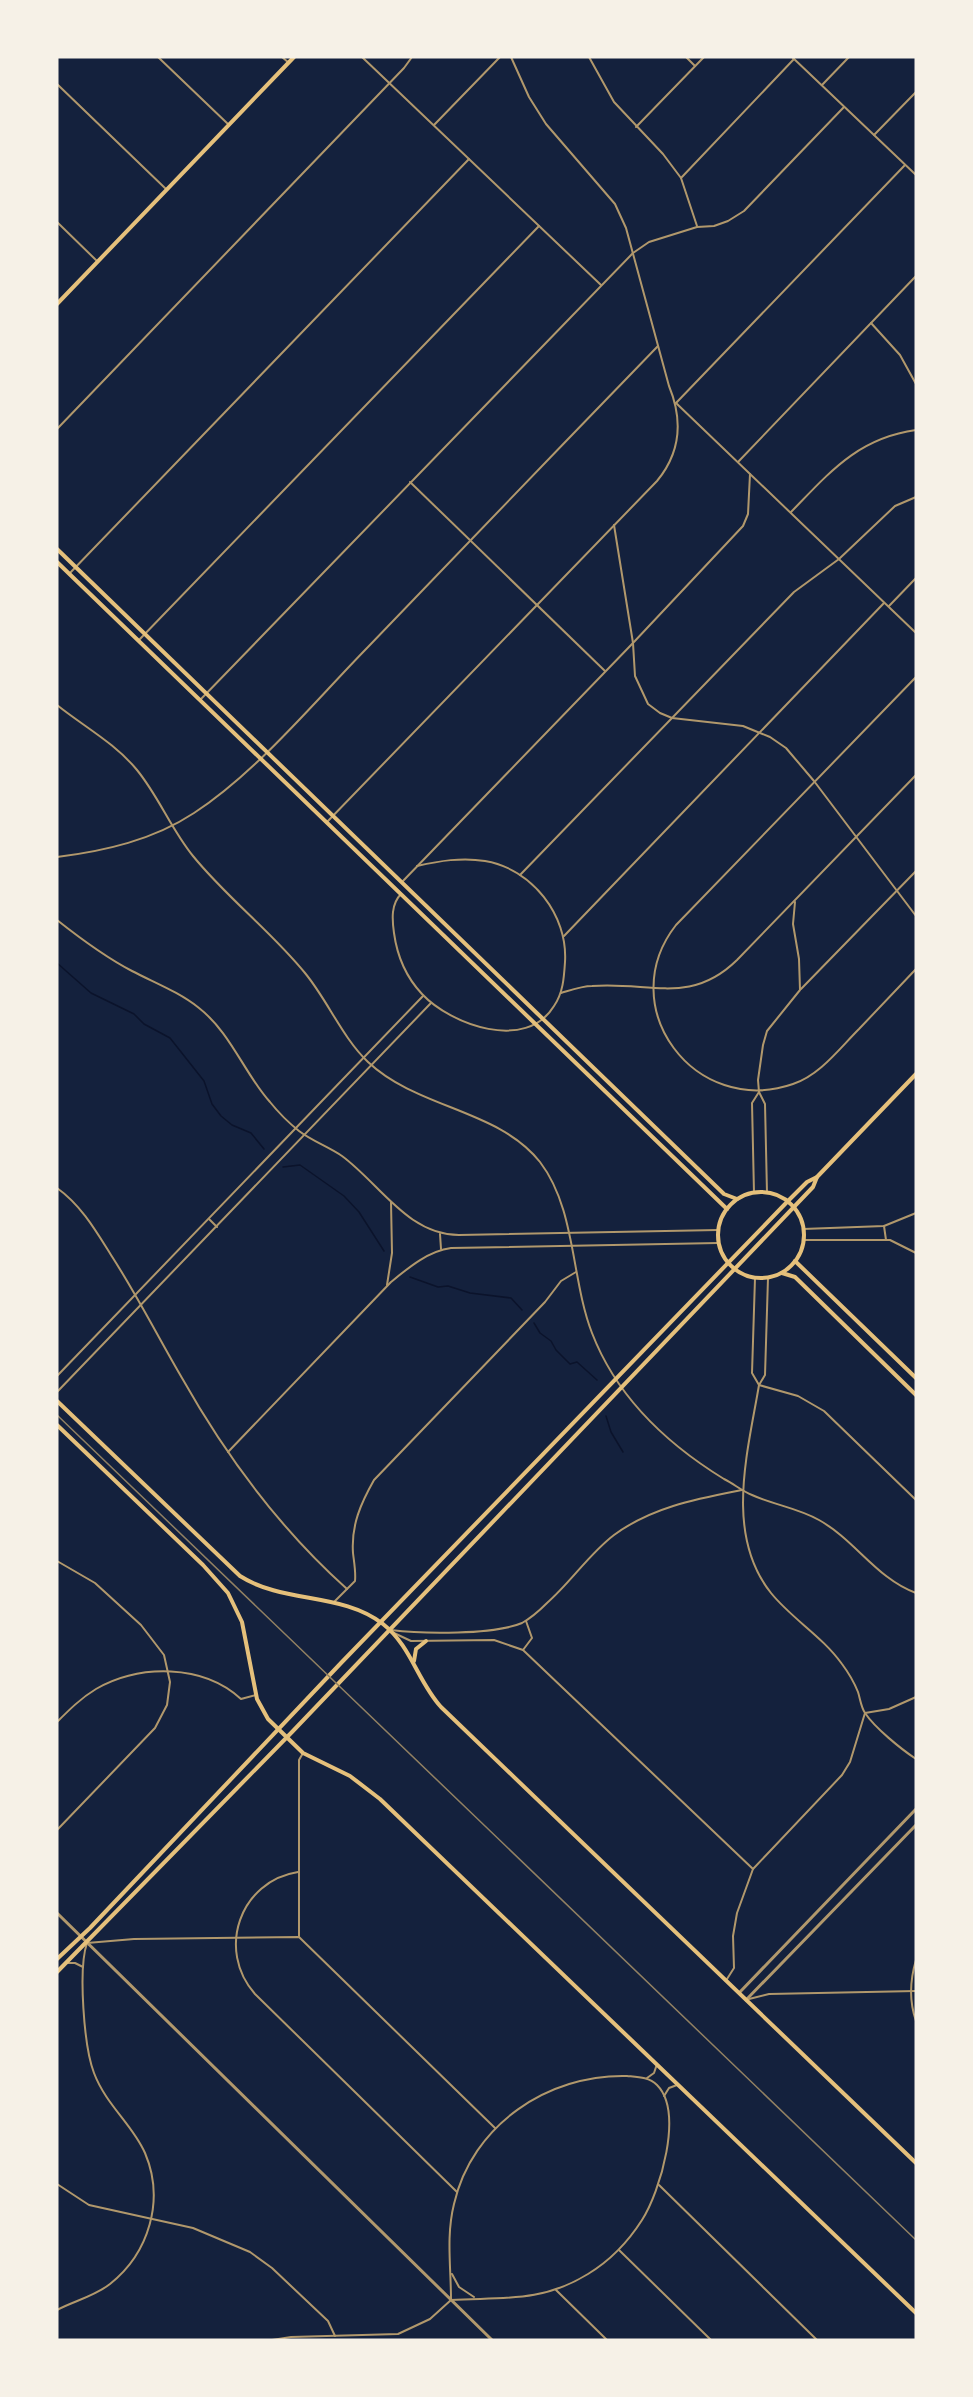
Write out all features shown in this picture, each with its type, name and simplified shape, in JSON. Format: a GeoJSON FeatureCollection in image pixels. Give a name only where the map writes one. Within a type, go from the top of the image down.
{"type":"FeatureCollection","features":[{"type":"Feature","properties":{"kind":"main road"},"geometry":{"type":"LineString","coordinates":[[57,304],[294,57]]}},
{"type":"Feature","properties":{"kind":"main road"},"geometry":{"type":"LineString","coordinates":[[57,549],[724,1194],[737,1199]]}},
{"type":"Feature","properties":{"kind":"main road"},"geometry":{"type":"LineString","coordinates":[[57,562],[727,1209]]}},
{"type":"Feature","properties":{"kind":"main road"},"geometry":{"type":"LineString","coordinates":[[186,686],[192,678]]}},
{"type":"Feature","properties":{"kind":"main road"},"geometry":{"type":"LineString","coordinates":[[57,1959],[81,1937],[341,1663],[787,1202],[807,1182],[817,1176],[916,1074]]}},
{"type":"Feature","properties":{"kind":"main road"},"geometry":{"type":"LineString","coordinates":[[57,1972],[331,1692],[813,1187],[817,1176]]}},
{"type":"Feature","properties":{"kind":"main road"},"geometry":{"type":"LineString","coordinates":[[782,1273],[795,1261],[803,1240],[803,1229],[793,1207],[767,1193],[754,1193],[737,1199],[727,1209],[718,1230],[718,1243],[728,1263],[734,1269],[755,1278],[768,1278],[790,1273],[916,1395]]}},
{"type":"Feature","properties":{"kind":"main road"},"geometry":{"type":"LineString","coordinates":[[795,1261],[916,1378]]}},
{"type":"Feature","properties":{"kind":"main road"},"geometry":{"type":"LineString","coordinates":[[57,1401],[240,1576],[262,1588],[352,1607],[389,1630],[414,1662],[430,1695],[441,1707],[916,2163]]}},
{"type":"Feature","properties":{"kind":"main road"},"geometry":{"type":"LineString","coordinates":[[57,1425],[203,1565],[228,1593],[242,1622],[256,1695],[264,1714],[279,1730],[303,1753],[350,1776],[375,1794],[916,2313]]}},
{"type":"Feature","properties":{"kind":"main road"},"geometry":{"type":"LineString","coordinates":[[414,1662],[416,1649],[426,1641]]}},
{"type":"Feature","properties":{"kind":"street"},"geometry":{"type":"LineString","coordinates":[[158,57],[229,125]]}},
{"type":"Feature","properties":{"kind":"street"},"geometry":{"type":"LineString","coordinates":[[282,57],[289,63]]}},
{"type":"Feature","properties":{"kind":"street"},"geometry":{"type":"LineString","coordinates":[[362,57],[601,285]]}},
{"type":"Feature","properties":{"kind":"street"},"geometry":{"type":"LineString","coordinates":[[57,429],[390,83],[412,57]]}},
{"type":"Feature","properties":{"kind":"street"},"geometry":{"type":"LineString","coordinates":[[434,125],[500,57]]}},
{"type":"Feature","properties":{"kind":"street"},"geometry":{"type":"LineString","coordinates":[[327,822],[657,481],[668,466],[678,438],[679,423],[676,403],[633,253],[615,204],[546,124],[529,97],[511,57]]}},
{"type":"Feature","properties":{"kind":"street"},"geometry":{"type":"LineString","coordinates":[[589,57],[614,102],[663,154],[681,178],[697,227]]}},
{"type":"Feature","properties":{"kind":"street"},"geometry":{"type":"LineString","coordinates":[[686,57],[695,66]]}},
{"type":"Feature","properties":{"kind":"street"},"geometry":{"type":"LineString","coordinates":[[636,127],[704,57]]}},
{"type":"Feature","properties":{"kind":"street"},"geometry":{"type":"LineString","coordinates":[[822,86],[849,57]]}},
{"type":"Feature","properties":{"kind":"street"},"geometry":{"type":"LineString","coordinates":[[681,178],[793,58],[916,175]]}},
{"type":"Feature","properties":{"kind":"street"},"geometry":{"type":"LineString","coordinates":[[57,84],[167,190]]}},
{"type":"Feature","properties":{"kind":"street"},"geometry":{"type":"LineString","coordinates":[[874,135],[916,92]]}},
{"type":"Feature","properties":{"kind":"street"},"geometry":{"type":"LineString","coordinates":[[200,700],[633,253],[649,242],[697,227],[714,226],[744,211],[843,107]]}},
{"type":"Feature","properties":{"kind":"street"},"geometry":{"type":"LineString","coordinates":[[69,574],[469,159]]}},
{"type":"Feature","properties":{"kind":"street"},"geometry":{"type":"LineString","coordinates":[[676,403],[905,165]]}},
{"type":"Feature","properties":{"kind":"street"},"geometry":{"type":"LineString","coordinates":[[57,222],[98,262]]}},
{"type":"Feature","properties":{"kind":"street"},"geometry":{"type":"LineString","coordinates":[[138,640],[539,226]]}},
{"type":"Feature","properties":{"kind":"street"},"geometry":{"type":"LineString","coordinates":[[738,462],[916,276]]}},
{"type":"Feature","properties":{"kind":"street"},"geometry":{"type":"LineString","coordinates":[[871,323],[900,355],[916,384]]}},
{"type":"Feature","properties":{"kind":"street"},"geometry":{"type":"LineString","coordinates":[[57,857],[89,853],[116,846],[171,826],[195,813],[230,787],[658,346]]}},
{"type":"Feature","properties":{"kind":"street"},"geometry":{"type":"LineString","coordinates":[[676,403],[916,633]]}},
{"type":"Feature","properties":{"kind":"street"},"geometry":{"type":"LineString","coordinates":[[791,512],[838,465],[858,450],[886,436],[916,430]]}},
{"type":"Feature","properties":{"kind":"street"},"geometry":{"type":"LineString","coordinates":[[402,882],[633,643],[742,526],[748,514],[750,474]]}},
{"type":"Feature","properties":{"kind":"street"},"geometry":{"type":"LineString","coordinates":[[410,482],[605,671]]}},
{"type":"Feature","properties":{"kind":"street"},"geometry":{"type":"LineString","coordinates":[[520,875],[794,592],[839,559],[896,506],[916,497]]}},
{"type":"Feature","properties":{"kind":"street"},"geometry":{"type":"LineString","coordinates":[[614,525],[633,643],[635,676],[644,699],[653,709],[672,718],[731,724],[761,733],[786,748],[814,781],[916,916]]}},
{"type":"Feature","properties":{"kind":"street"},"geometry":{"type":"LineString","coordinates":[[888,606],[916,578]]}},
{"type":"Feature","properties":{"kind":"street"},"geometry":{"type":"LineString","coordinates":[[564,936],[884,603]]}},
{"type":"Feature","properties":{"kind":"street"},"geometry":{"type":"LineString","coordinates":[[916,676],[673,930],[658,959],[655,989],[657,1009],[663,1029],[687,1063],[704,1076],[722,1084],[759,1092],[795,1083],[811,1075],[916,969]]}},
{"type":"Feature","properties":{"kind":"street"},"geometry":{"type":"LineString","coordinates":[[57,705],[128,760],[148,785],[171,826],[193,856],[286,950],[315,985],[343,1031],[372,1066],[390,1080],[424,1098],[495,1127],[523,1144],[538,1159],[553,1182],[563,1209],[576,1272],[593,1335],[621,1387],[672,1444],[742,1490],[818,1520],[841,1535],[888,1579],[916,1593]]}},
{"type":"Feature","properties":{"kind":"street"},"geometry":{"type":"LineString","coordinates":[[561,993],[595,986],[688,988],[721,974],[916,775]]}},
{"type":"Feature","properties":{"kind":"street"},"geometry":{"type":"LineString","coordinates":[[401,894],[394,909],[397,947],[405,970],[423,996],[432,1003],[454,1018],[482,1028],[512,1030],[535,1024],[552,1010],[561,993],[565,965],[564,936],[546,900],[520,875],[496,864],[474,860],[444,861],[417,866]]}},
{"type":"Feature","properties":{"kind":"street"},"geometry":{"type":"LineString","coordinates":[[767,1193],[765,1104],[759,1092],[758,1066],[767,1031],[800,990],[916,871]]}},
{"type":"Feature","properties":{"kind":"street"},"geometry":{"type":"LineString","coordinates":[[795,900],[793,924],[799,959],[800,990]]}},
{"type":"Feature","properties":{"kind":"street"},"geometry":{"type":"LineString","coordinates":[[57,920],[96,949],[132,971],[168,987],[200,1009],[225,1035],[260,1090],[296,1129],[342,1156],[411,1219],[440,1234],[718,1230]]}},
{"type":"Feature","properties":{"kind":"street"},"geometry":{"type":"LineString","coordinates":[[57,1376],[423,996]]}},
{"type":"Feature","properties":{"kind":"street"},"geometry":{"type":"LineString","coordinates":[[57,1392],[432,1003]]}},
{"type":"Feature","properties":{"kind":"street"},"geometry":{"type":"LineString","coordinates":[[754,1193],[752,1103],[759,1092]]}},
{"type":"Feature","properties":{"kind":"street"},"geometry":{"type":"LineString","coordinates":[[57,1188],[90,1222],[142,1304],[182,1378],[228,1452],[285,1528],[347,1589]]}},
{"type":"Feature","properties":{"kind":"street"},"geometry":{"type":"LineString","coordinates":[[387,1286],[392,1254],[391,1202]]}},
{"type":"Feature","properties":{"kind":"street"},"geometry":{"type":"LineString","coordinates":[[803,1229],[884,1226],[916,1213]]}},
{"type":"Feature","properties":{"kind":"street"},"geometry":{"type":"LineString","coordinates":[[209,1219],[217,1227]]}},
{"type":"Feature","properties":{"kind":"street"},"geometry":{"type":"LineString","coordinates":[[884,1226],[886,1240]]}},
{"type":"Feature","properties":{"kind":"street"},"geometry":{"type":"LineString","coordinates":[[440,1234],[442,1250]]}},
{"type":"Feature","properties":{"kind":"street"},"geometry":{"type":"LineString","coordinates":[[803,1240],[886,1240],[916,1253]]}},
{"type":"Feature","properties":{"kind":"street"},"geometry":{"type":"LineString","coordinates":[[228,1452],[387,1286],[413,1264],[442,1250],[718,1243]]}},
{"type":"Feature","properties":{"kind":"street"},"geometry":{"type":"LineString","coordinates":[[333,1602],[355,1581],[353,1537],[356,1517],[374,1480],[545,1302],[561,1281],[576,1272]]}},
{"type":"Feature","properties":{"kind":"street"},"geometry":{"type":"LineString","coordinates":[[755,1278],[752,1373],[759,1385],[798,1396],[824,1411],[916,1500]]}},
{"type":"Feature","properties":{"kind":"street"},"geometry":{"type":"LineString","coordinates":[[768,1278],[765,1372],[759,1385],[742,1490],[748,1543],[769,1591],[818,1636],[844,1665],[857,1689],[865,1713],[902,1750],[916,1759]]}},
{"type":"Feature","properties":{"kind":"street"},"geometry":{"type":"LineString","coordinates":[[389,1630],[411,1632],[505,1629],[526,1620],[548,1602],[613,1536],[636,1521],[681,1503],[742,1490]]}},
{"type":"Feature","properties":{"kind":"street"},"geometry":{"type":"LineString","coordinates":[[57,1561],[74,1569],[94,1583],[130,1613],[159,1646],[169,1672],[169,1699],[159,1722],[57,1830]]}},
{"type":"Feature","properties":{"kind":"street"},"geometry":{"type":"LineString","coordinates":[[524,1650],[531,1640],[526,1620]]}},
{"type":"Feature","properties":{"kind":"street"},"geometry":{"type":"LineString","coordinates":[[389,1630],[407,1640],[498,1641],[524,1650],[753,1869]]}},
{"type":"Feature","properties":{"kind":"street"},"geometry":{"type":"LineString","coordinates":[[57,1722],[80,1700],[111,1682],[139,1674],[169,1672],[212,1679],[227,1687],[241,1699],[256,1695]]}},
{"type":"Feature","properties":{"kind":"street"},"geometry":{"type":"LineString","coordinates":[[865,1713],[889,1709],[916,1696]]}},
{"type":"Feature","properties":{"kind":"street"},"geometry":{"type":"LineString","coordinates":[[726,1980],[734,1966],[733,1936],[737,1913],[753,1869],[842,1775],[850,1762],[865,1713]]}},
{"type":"Feature","properties":{"kind":"street"},"geometry":{"type":"LineString","coordinates":[[299,1937],[299,1760],[303,1753]]}},
{"type":"Feature","properties":{"kind":"street"},"geometry":{"type":"LineString","coordinates":[[739,1993],[916,1809]]}},
{"type":"Feature","properties":{"kind":"street"},"geometry":{"type":"LineString","coordinates":[[746,2000],[916,1825]]}},
{"type":"Feature","properties":{"kind":"street"},"geometry":{"type":"LineString","coordinates":[[298,1872],[281,1877],[258,1892],[243,1912],[236,1937],[238,1965],[249,1988],[457,2192]]}},
{"type":"Feature","properties":{"kind":"street"},"geometry":{"type":"LineString","coordinates":[[57,1913],[492,2340]]}},
{"type":"Feature","properties":{"kind":"street"},"geometry":{"type":"LineString","coordinates":[[87,1942],[299,1937],[495,2128]]}},
{"type":"Feature","properties":{"kind":"street"},"geometry":{"type":"LineString","coordinates":[[57,2310],[110,2284],[141,2248],[153,2218],[152,2184],[145,2153],[103,2092],[88,2054],[84,2016],[84,1968],[87,1942]]}},
{"type":"Feature","properties":{"kind":"street"},"geometry":{"type":"LineString","coordinates":[[916,1960],[911,1992],[912,2010],[916,2020]]}},
{"type":"Feature","properties":{"kind":"street"},"geometry":{"type":"LineString","coordinates":[[66,1963],[75,1963],[84,1968]]}},
{"type":"Feature","properties":{"kind":"street"},"geometry":{"type":"LineString","coordinates":[[753,1977],[754,1984],[761,1985]]}},
{"type":"Feature","properties":{"kind":"street"},"geometry":{"type":"LineString","coordinates":[[746,2000],[756,1995],[770,1994],[916,1991]]}},
{"type":"Feature","properties":{"kind":"street"},"geometry":{"type":"LineString","coordinates":[[647,2079],[654,2073],[657,2064]]}},
{"type":"Feature","properties":{"kind":"street"},"geometry":{"type":"LineString","coordinates":[[272,2340],[383,2336],[405,2332],[430,2319],[451,2300],[516,2299],[556,2290],[587,2275],[619,2250],[644,2218],[659,2185],[668,2139],[668,2124],[664,2096],[657,2086],[647,2079],[627,2076],[598,2077],[560,2086],[525,2104],[495,2128],[471,2160],[457,2192],[448,2240],[451,2300]]}},
{"type":"Feature","properties":{"kind":"street"},"geometry":{"type":"LineString","coordinates":[[664,2096],[670,2087],[679,2085]]}},
{"type":"Feature","properties":{"kind":"street"},"geometry":{"type":"LineString","coordinates":[[57,2184],[89,2205],[193,2228],[250,2252],[272,2268],[328,2321],[335,2336]]}},
{"type":"Feature","properties":{"kind":"street"},"geometry":{"type":"LineString","coordinates":[[659,2185],[818,2340]]}},
{"type":"Feature","properties":{"kind":"street"},"geometry":{"type":"LineString","coordinates":[[619,2250],[711,2340]]}},
{"type":"Feature","properties":{"kind":"street"},"geometry":{"type":"LineString","coordinates":[[450,2272],[459,2287],[477,2299]]}},
{"type":"Feature","properties":{"kind":"street"},"geometry":{"type":"LineString","coordinates":[[556,2290],[607,2340]]}},
{"type":"Feature","properties":{"kind":"waterway"},"geometry":{"type":"LineString","coordinates":[[57,963],[91,993],[134,1014],[144,1024],[170,1038],[204,1081],[212,1104],[221,1116],[232,1125],[251,1133],[264,1149]]}},
{"type":"Feature","properties":{"kind":"waterway"},"geometry":{"type":"LineString","coordinates":[[283,1167],[300,1165],[344,1196],[359,1212],[384,1251]]}},
{"type":"Feature","properties":{"kind":"waterway"},"geometry":{"type":"LineString","coordinates":[[410,1277],[438,1287],[448,1286],[470,1293],[511,1298],[522,1310]]}},
{"type":"Feature","properties":{"kind":"waterway"},"geometry":{"type":"LineString","coordinates":[[534,1323],[540,1333],[551,1341],[556,1350],[570,1364],[577,1362],[597,1380]]}},
{"type":"Feature","properties":{"kind":"waterway"},"geometry":{"type":"LineString","coordinates":[[606,1416],[611,1432],[623,1452]]}},
{"type":"Feature","properties":{"kind":"tram line"},"geometry":{"type":"LineString","coordinates":[[57,1415],[916,2240]]}}]}
